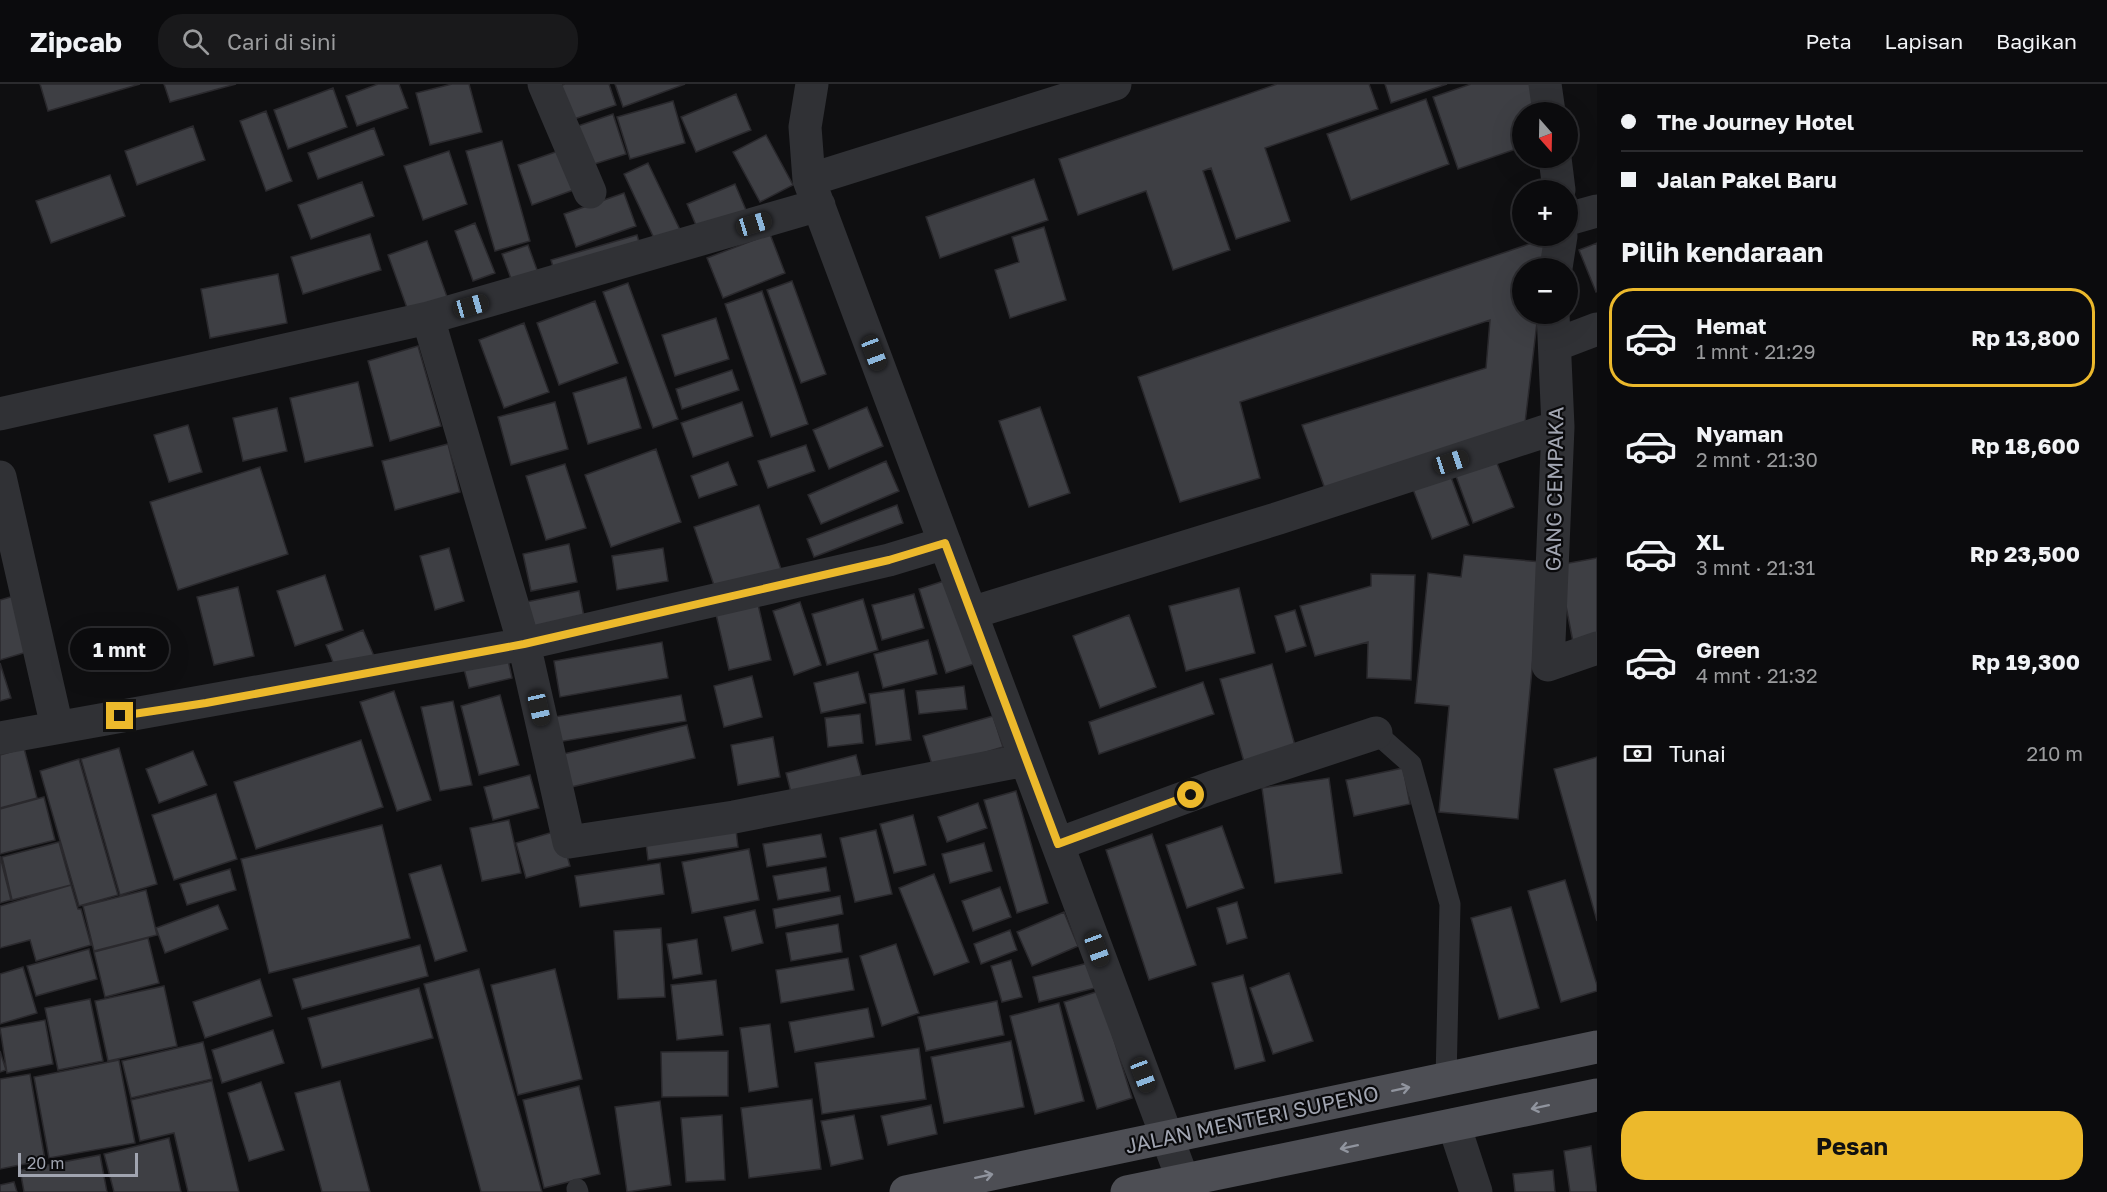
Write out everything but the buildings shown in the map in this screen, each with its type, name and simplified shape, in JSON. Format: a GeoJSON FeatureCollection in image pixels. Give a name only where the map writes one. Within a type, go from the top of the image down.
{"type":"FeatureCollection","features":[{"type":"Feature","properties":{"kind":"main road","name":"JALAN MENTERI SUPENO"},"geometry":{"type":"LineString","coordinates":[[906,1192],[1597,1047]]}},
{"type":"Feature","properties":{"kind":"main road"},"geometry":{"type":"LineString","coordinates":[[1127,1192],[1597,1095]]}},
{"type":"Feature","properties":{"kind":"street"},"geometry":{"type":"LineString","coordinates":[[544,84],[590,192]]}},
{"type":"Feature","properties":{"kind":"street"},"geometry":{"type":"LineString","coordinates":[[812,84],[805,127],[814,192],[1183,1180]]}},
{"type":"Feature","properties":{"kind":"street"},"geometry":{"type":"LineString","coordinates":[[0,414],[428,318],[814,192],[1115,84]]}},
{"type":"Feature","properties":{"kind":"street"},"geometry":{"type":"LineString","coordinates":[[1545,84],[1548,102]]}},
{"type":"Feature","properties":{"kind":"street"},"geometry":{"type":"LineString","coordinates":[[1578,216],[1597,211]]}},
{"type":"Feature","properties":{"kind":"street"},"geometry":{"type":"LineString","coordinates":[[428,318],[524,644],[570,842],[734,817],[1026,760]]}},
{"type":"Feature","properties":{"kind":"street","name":"GANG CEMPAKA"},"geometry":{"type":"LineString","coordinates":[[1554,324],[1558,427],[1548,665],[1597,648]]}},
{"type":"Feature","properties":{"kind":"street"},"geometry":{"type":"LineString","coordinates":[[1555,345],[1597,329]]}},
{"type":"Feature","properties":{"kind":"street"},"geometry":{"type":"LineString","coordinates":[[971,613],[1279,518],[1558,427]]}},
{"type":"Feature","properties":{"kind":"street"},"geometry":{"type":"LineString","coordinates":[[0,477],[57,727]]}},
{"type":"Feature","properties":{"kind":"street"},"geometry":{"type":"LineString","coordinates":[[0,738],[206,703],[524,644],[889,560],[945,543]]}},
{"type":"Feature","properties":{"kind":"street"},"geometry":{"type":"LineString","coordinates":[[1058,844],[1213,787],[1376,733]]}},
{"type":"Feature","properties":{"kind":"street"},"geometry":{"type":"LineString","coordinates":[[1454,1125],[1476,1192]]}},
{"type":"Feature","properties":{"kind":"lane"},"geometry":{"type":"LineString","coordinates":[[1376,733],[1411,764],[1450,904],[1446,1080]]}},
{"type":"Feature","properties":{"kind":"route"},"geometry":{"type":"LineString","coordinates":[[120,716],[206,703],[524,644],[889,560],[945,543],[1058,844],[1191,795]]}}]}
